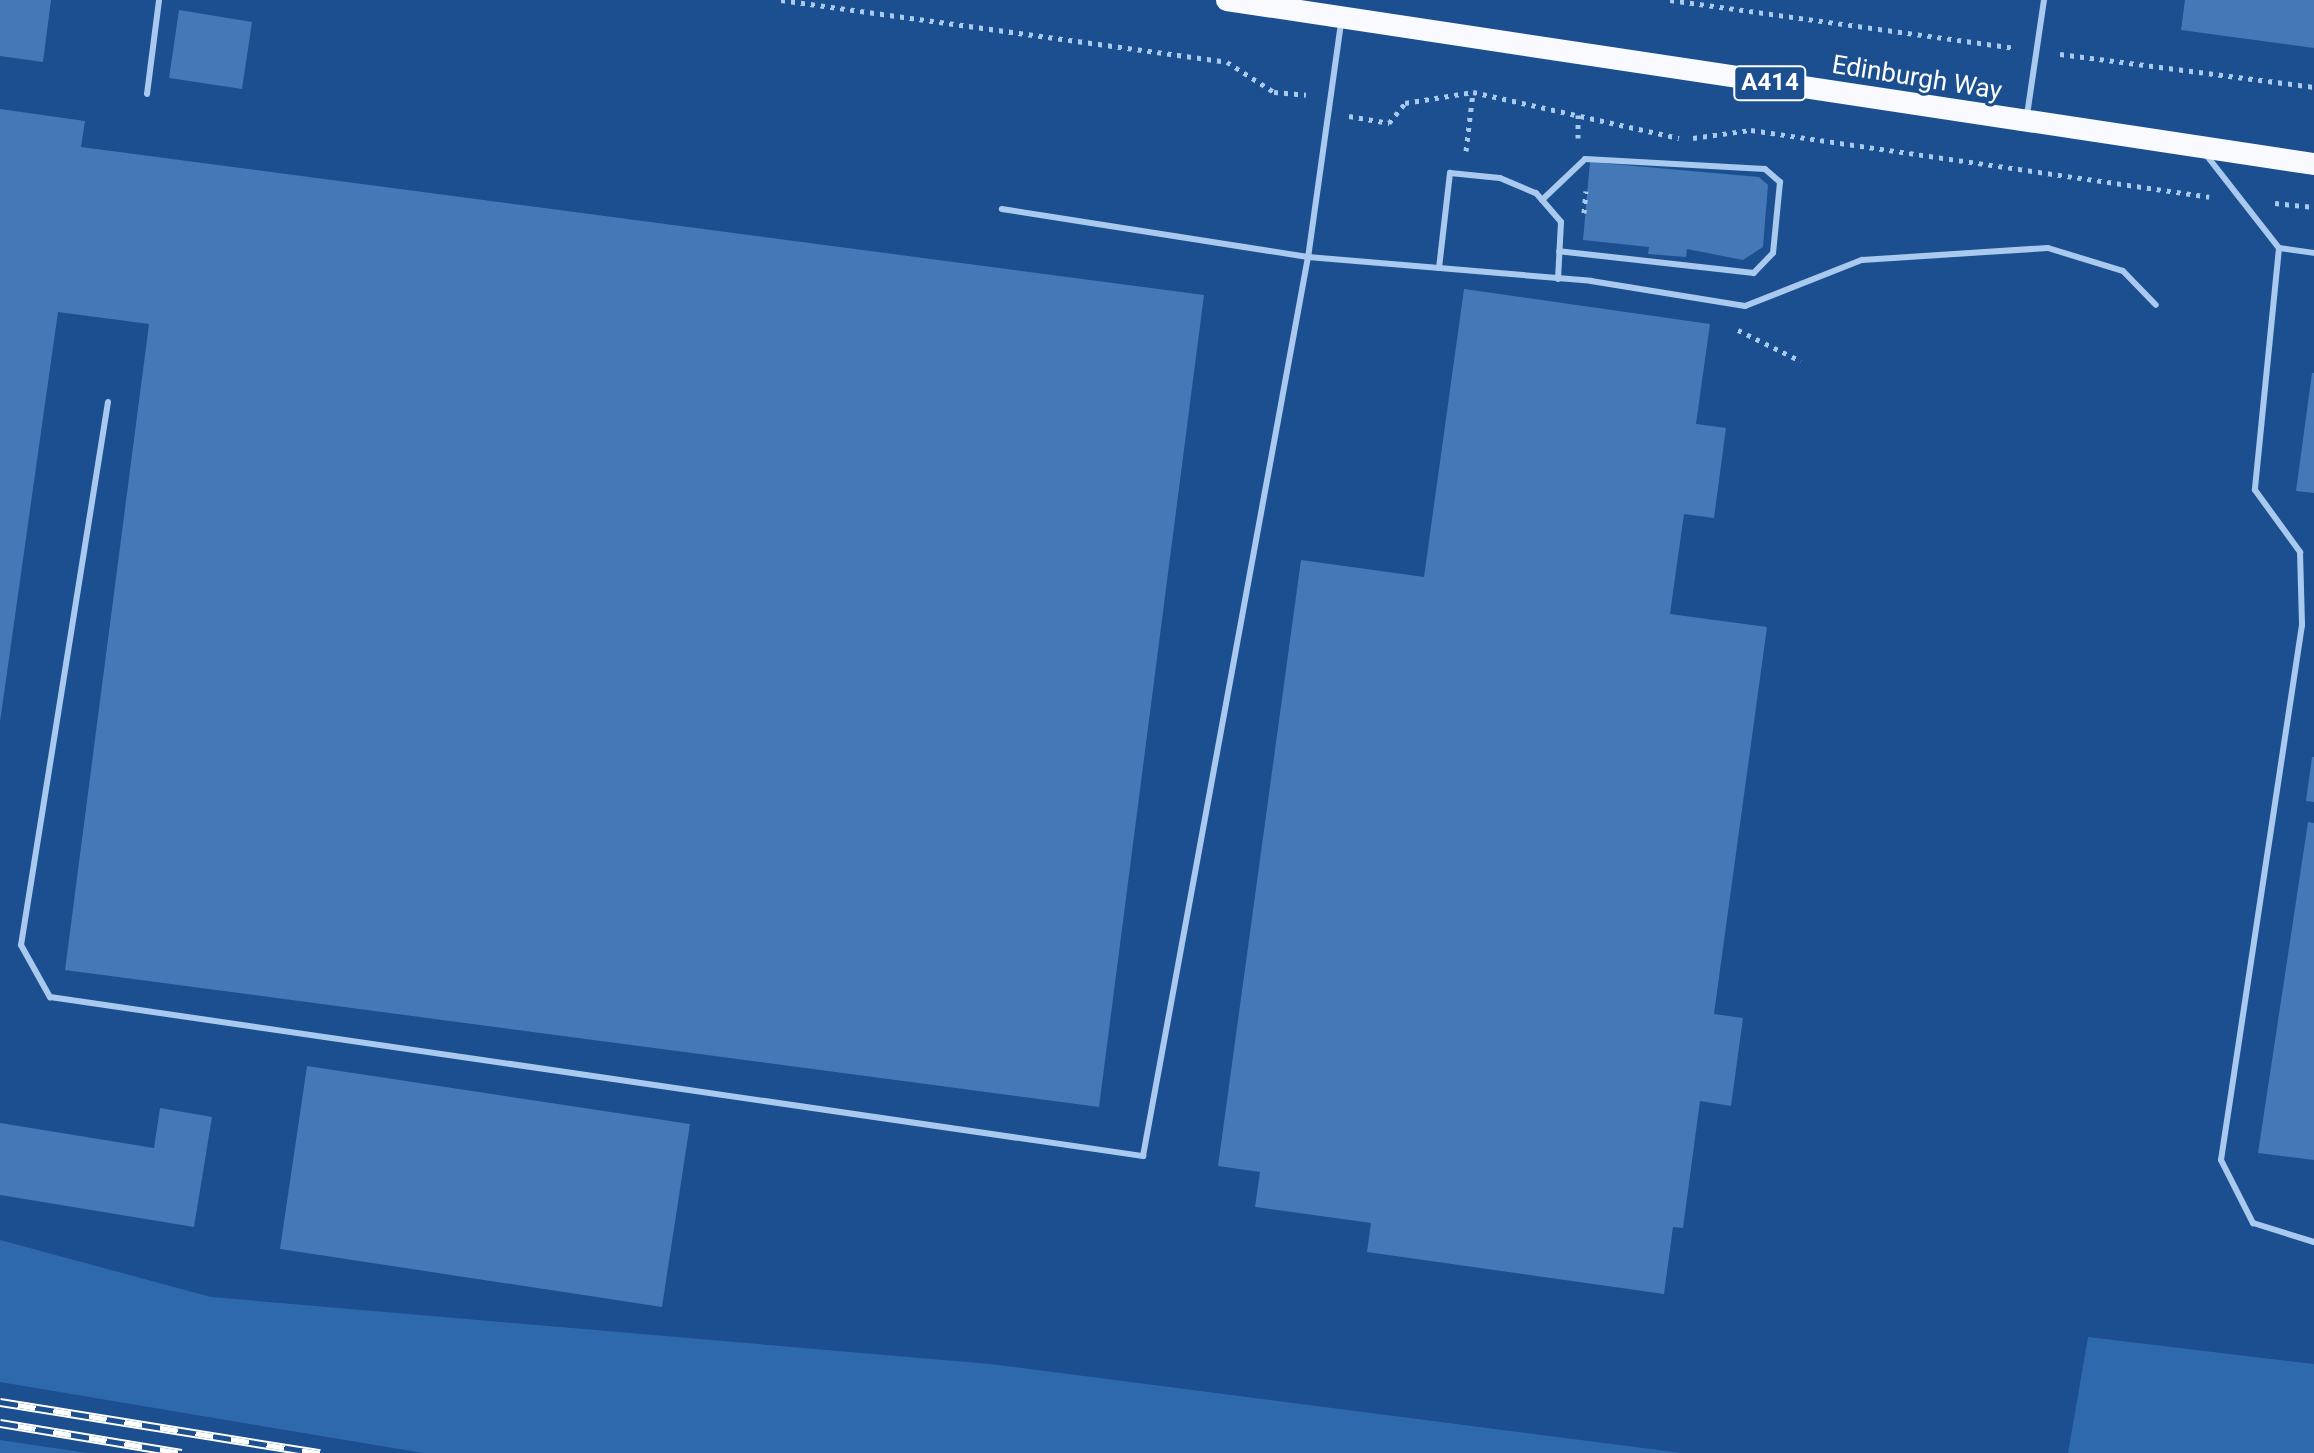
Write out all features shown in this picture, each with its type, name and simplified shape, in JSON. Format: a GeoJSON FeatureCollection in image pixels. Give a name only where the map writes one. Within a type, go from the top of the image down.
{"type":"FeatureCollection","features":[{"type":"Feature","properties":{"kind":"highway","name":"Edinburgh Way"},"geometry":{"type":"LineString","coordinates":[[1227,0],[2205,153],[2314,164]]}},
{"type":"Feature","properties":{"kind":"lane"},"geometry":{"type":"LineString","coordinates":[[147,94],[159,0]]}},
{"type":"Feature","properties":{"kind":"lane"},"geometry":{"type":"LineString","coordinates":[[2026,124],[2044,0]]}},
{"type":"Feature","properties":{"kind":"lane"},"geometry":{"type":"LineString","coordinates":[[108,402],[21,945],[50,997],[1143,1156],[1308,257],[1328,98],[1342,16]]}},
{"type":"Feature","properties":{"kind":"lane"},"geometry":{"type":"LineString","coordinates":[[2205,153],[2279,248],[2255,490],[2300,552],[2302,625],[2221,1160],[2253,1223],[2314,1242]]}},
{"type":"Feature","properties":{"kind":"lane"},"geometry":{"type":"LineString","coordinates":[[1542,200],[1585,159],[1765,169],[1780,182],[1773,253],[1754,273],[1559,251]]}},
{"type":"Feature","properties":{"kind":"lane"},"geometry":{"type":"LineString","coordinates":[[1439,268],[1450,173],[1463,174],[1500,178],[1542,200],[1561,222],[1558,279]]}},
{"type":"Feature","properties":{"kind":"lane"},"geometry":{"type":"LineString","coordinates":[[1002,209],[1308,257],[1558,279],[1745,306],[1862,260],[2048,248],[2123,271],[2156,305]]}},
{"type":"Feature","properties":{"kind":"lane"},"geometry":{"type":"LineString","coordinates":[[2279,248],[2314,253]]}},
{"type":"Feature","properties":{"kind":"path"},"geometry":{"type":"LineString","coordinates":[[781,0],[1227,62],[1274,92],[1328,98],[1334,113],[1389,123],[1405,103],[1473,92],[1685,139],[1751,130],[2242,200],[2314,207]]}},
{"type":"Feature","properties":{"kind":"path"},"geometry":{"type":"LineString","coordinates":[[1670,0],[2314,87]]}},
{"type":"Feature","properties":{"kind":"path"},"geometry":{"type":"LineString","coordinates":[[1463,174],[1473,92]]}},
{"type":"Feature","properties":{"kind":"shaded area"},"geometry":{"type":"Polygon","coordinates":[[[0,1240],[211,1297],[990,1364],[1682,1453],[423,1453],[0,1382],[0,1240]]]}},
{"type":"Feature","properties":{"kind":"shaded area"},"geometry":{"type":"Polygon","coordinates":[[[2088,1337],[2314,1364],[2314,1453],[2068,1453],[2088,1337]]]}},
{"type":"Feature","properties":{"kind":"shaded area"},"geometry":{"type":"Polygon","coordinates":[[[0,1440],[87,1453],[0,1453],[0,1440]]]}},
{"type":"Feature","properties":{"kind":"building"},"geometry":{"type":"Polygon","coordinates":[[[0,0],[51,0],[43,62],[0,56],[0,0]]]}},
{"type":"Feature","properties":{"kind":"building"},"geometry":{"type":"Polygon","coordinates":[[[2185,0],[2314,0],[2314,48],[2181,30],[2185,0]]]}},
{"type":"Feature","properties":{"kind":"building"},"geometry":{"type":"Polygon","coordinates":[[[179,10],[252,22],[242,89],[169,78],[179,10]]]}},
{"type":"Feature","properties":{"kind":"building"},"geometry":{"type":"Polygon","coordinates":[[[0,109],[85,121],[81,147],[1204,295],[1099,1107],[65,970],[149,324],[58,312],[0,722],[0,109]]]}},
{"type":"Feature","properties":{"kind":"building"},"geometry":{"type":"Polygon","coordinates":[[[1590,162],[1759,177],[1768,185],[1763,247],[1743,260],[1687,249],[1686,257],[1648,254],[1649,247],[1583,240],[1590,162]]]}},
{"type":"Feature","properties":{"kind":"building"},"geometry":{"type":"Polygon","coordinates":[[[1464,289],[1710,324],[1696,424],[1726,428],[1714,518],[1684,514],[1670,614],[1767,627],[1714,1014],[1743,1018],[1731,1106],[1700,1101],[1683,1228],[1673,1227],[1664,1294],[1367,1252],[1371,1223],[1255,1207],[1260,1172],[1218,1166],[1301,560],[1424,577],[1464,289]]]}},
{"type":"Feature","properties":{"kind":"building"},"geometry":{"type":"Polygon","coordinates":[[[2314,373],[2314,493],[2296,491],[2314,373]]]}},
{"type":"Feature","properties":{"kind":"building"},"geometry":{"type":"Polygon","coordinates":[[[2314,757],[2314,802],[2306,801],[2314,757]]]}},
{"type":"Feature","properties":{"kind":"building"},"geometry":{"type":"Polygon","coordinates":[[[2308,822],[2314,823],[2314,1160],[2258,1153],[2308,822]]]}},
{"type":"Feature","properties":{"kind":"building"},"geometry":{"type":"Polygon","coordinates":[[[307,1066],[690,1124],[662,1307],[280,1249],[307,1066]]]}},
{"type":"Feature","properties":{"kind":"building"},"geometry":{"type":"Polygon","coordinates":[[[160,1108],[212,1117],[194,1227],[0,1195],[0,1123],[154,1148],[160,1108]]]}},
{"type":"Feature","properties":{"kind":"railway"},"geometry":{"type":"LineString","coordinates":[[0,1402],[320,1453]]}},
{"type":"Feature","properties":{"kind":"railway"},"geometry":{"type":"LineString","coordinates":[[0,1423],[182,1453]]}}]}
